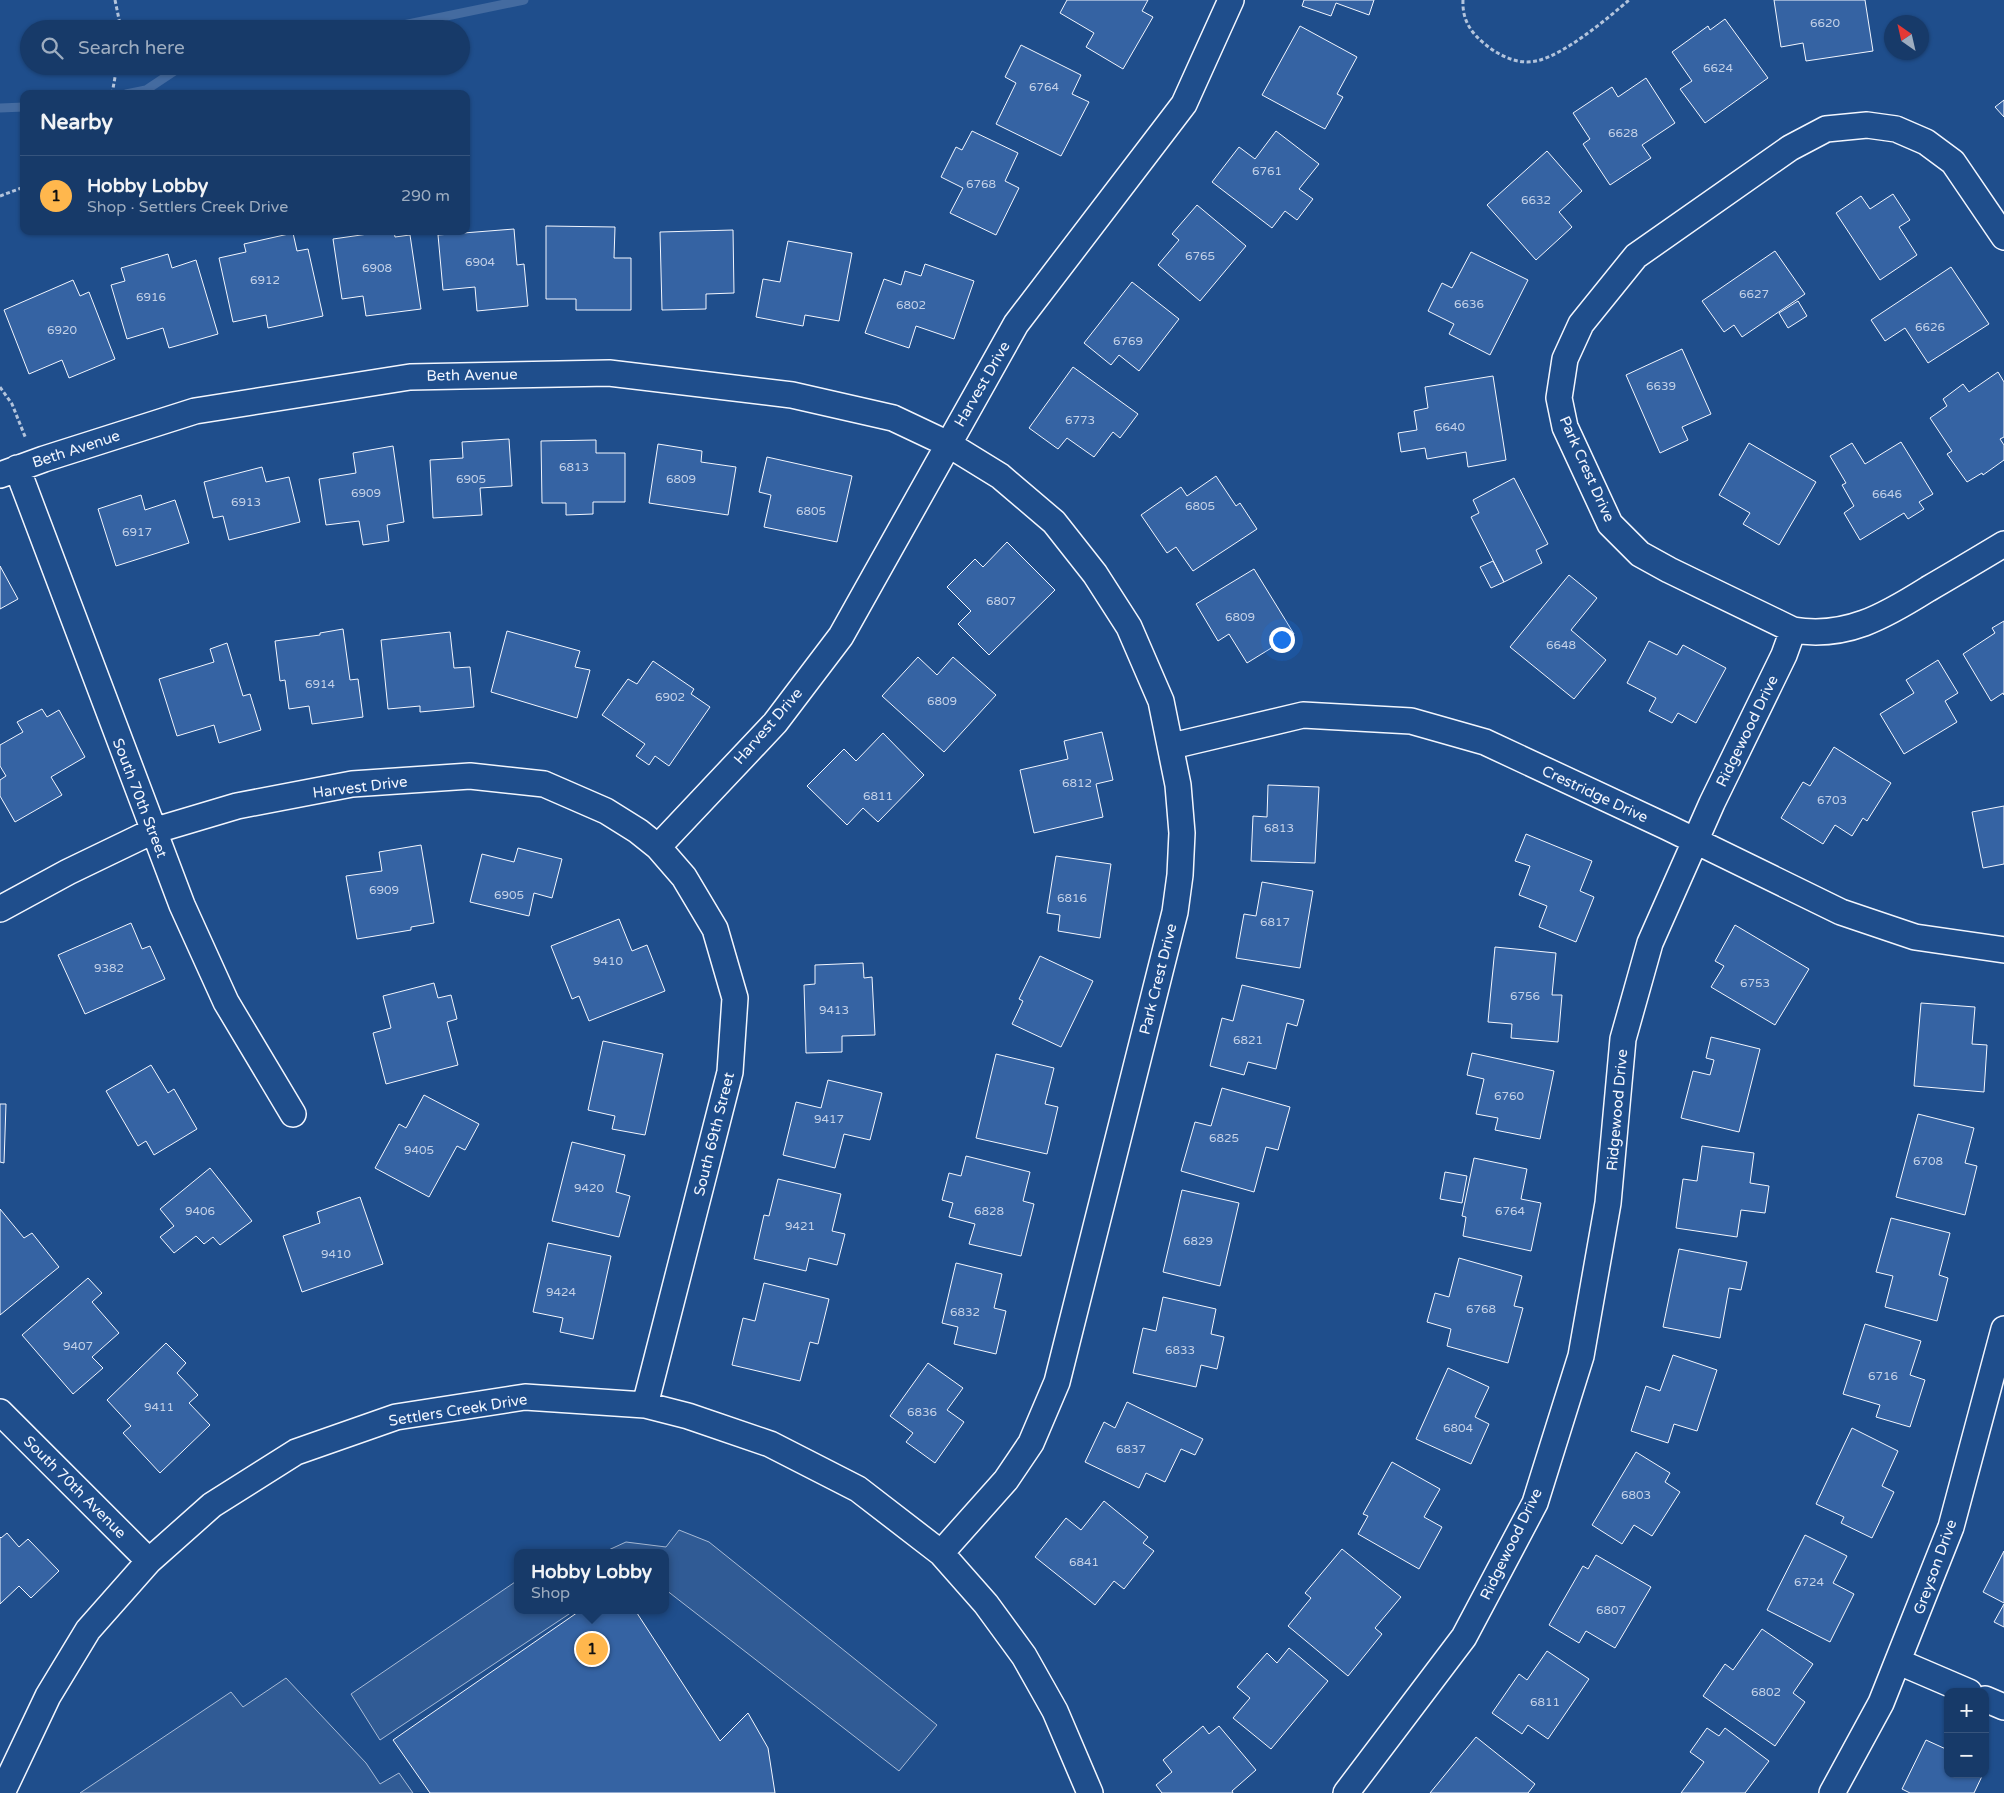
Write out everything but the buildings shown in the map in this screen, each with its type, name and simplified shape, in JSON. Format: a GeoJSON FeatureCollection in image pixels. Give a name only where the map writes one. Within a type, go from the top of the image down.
{"type":"FeatureCollection","features":[{"type":"Feature","properties":{"kind":"street","name":"Harvest Drive"},"geometry":{"type":"LineString","coordinates":[[0,910],[68,872],[153,831],[237,806],[352,784],[470,776],[544,784],[606,811],[638,831],[658,847],[775,723],[841,636],[1016,324],[1184,104],[1231,0]]}},
{"type":"Feature","properties":{"kind":"street","name":"Park Crest Drive"},"geometry":{"type":"LineString","coordinates":[[1793,630],[1668,570],[1640,554],[1610,524],[1565,426],[1559,398],[1565,359],[1581,324],[1636,256],[1790,148],[1826,129],[1867,125],[1896,129],[1926,142],[1952,162],[2004,237]]}},
{"type":"Feature","properties":{"kind":"street","name":"Beth Avenue"},"geometry":{"type":"LineString","coordinates":[[8,472],[195,411],[410,377],[609,373],[792,394],[893,418],[948,444]]}},
{"type":"Feature","properties":{"kind":"street","name":"Park Crest Drive"},"geometry":{"type":"LineString","coordinates":[[941,1553],[1006,1480],[1031,1443],[1057,1382],[1175,912],[1180,875],[1182,832],[1172,746],[1161,701],[1129,627],[1095,574],[1054,522],[1000,476],[948,444]]}},
{"type":"Feature","properties":{"kind":"street","name":"South 70th Street"},"geometry":{"type":"LineString","coordinates":[[8,472],[182,905],[226,1002],[293,1114]]}},
{"type":"Feature","properties":{"kind":"street"},"geometry":{"type":"LineString","coordinates":[[1793,630],[1809,633],[1841,631],[1875,620],[2004,544]]}},
{"type":"Feature","properties":{"kind":"street","name":"Ridgewood Drive"},"geometry":{"type":"LineString","coordinates":[[1346,1793],[1464,1637],[1535,1503],[1581,1356],[1608,1204],[1623,1040],[1650,943],[1695,841],[1784,655],[1793,630]]}},
{"type":"Feature","properties":{"kind":"street","name":"Crestridge Drive"},"geometry":{"type":"LineString","coordinates":[[1172,746],[1303,716],[1411,722],[1486,742],[1841,912],[1915,937],[2004,950]]}},
{"type":"Feature","properties":{"kind":"street","name":"South 69th Street"},"geometry":{"type":"LineString","coordinates":[[645,1405],[730,1072],[735,998],[715,929],[684,877],[658,847]]}},
{"type":"Feature","properties":{"kind":"street","name":"Greyson Drive"},"geometry":{"type":"LineString","coordinates":[[1832,1793],[1881,1704],[1951,1527],[2004,1329]]}},
{"type":"Feature","properties":{"kind":"street","name":"Settlers Creek Drive"},"geometry":{"type":"LineString","coordinates":[[2,1793],[48,1696],[88,1630],[149,1561],[212,1505],[296,1452],[396,1417],[525,1397],[645,1405],[688,1416],[770,1444],[858,1490],[941,1553],[986,1604],[1024,1656],[1055,1711],[1090,1793]]}},
{"type":"Feature","properties":{"kind":"street","name":"South 70th Avenue"},"geometry":{"type":"LineString","coordinates":[[0,1412],[149,1561]]}},
{"type":"Feature","properties":{"kind":"street"},"geometry":{"type":"LineString","coordinates":[[1899,1662],[1960,1688]]}},
{"type":"Feature","properties":{"kind":"street"},"geometry":{"type":"LineString","coordinates":[[1989,1700],[2004,1706]]}},
{"type":"Feature","properties":{"kind":"path"},"geometry":{"type":"LineString","coordinates":[[114,0],[119,20]]}},
{"type":"Feature","properties":{"kind":"path"},"geometry":{"type":"LineString","coordinates":[[1463,0],[1466,24],[1476,37],[1499,55],[1515,60],[1535,61],[1556,54],[1629,0]]}},
{"type":"Feature","properties":{"kind":"path"},"geometry":{"type":"LineString","coordinates":[[113,90],[115,75]]}},
{"type":"Feature","properties":{"kind":"path"},"geometry":{"type":"LineString","coordinates":[[0,196],[20,188]]}},
{"type":"Feature","properties":{"kind":"path"},"geometry":{"type":"LineString","coordinates":[[0,387],[12,404],[29,447]]}},
{"type":"Feature","properties":{"kind":"shaded area"},"geometry":{"type":"Polygon","coordinates":[[[679,1530],[709,1542],[937,1725],[899,1771],[669,1592],[669,1549],[611,1549],[626,1542],[666,1547],[679,1530]]]}},
{"type":"Feature","properties":{"kind":"shaded area"},"geometry":{"type":"Polygon","coordinates":[[[514,1583],[514,1614],[569,1614],[380,1740],[351,1694],[514,1583]]]}},
{"type":"Feature","properties":{"kind":"shaded area"},"geometry":{"type":"Polygon","coordinates":[[[286,1678],[366,1763],[380,1784],[399,1773],[413,1793],[80,1793],[231,1692],[243,1707],[286,1678]]]}},
{"type":"Feature","properties":{"kind":"waterway"},"geometry":{"type":"LineString","coordinates":[[427,20],[524,0]]}},
{"type":"Feature","properties":{"kind":"waterway"},"geometry":{"type":"LineString","coordinates":[[146,90],[168,75]]}},
{"type":"Feature","properties":{"kind":"waterway"},"geometry":{"type":"LineString","coordinates":[[0,108],[20,107]]}},
{"type":"Feature","properties":{"kind":"place","name":"Hobby Lobby"},"geometry":{"type":"Point","coordinates":[592,1649]}}]}
